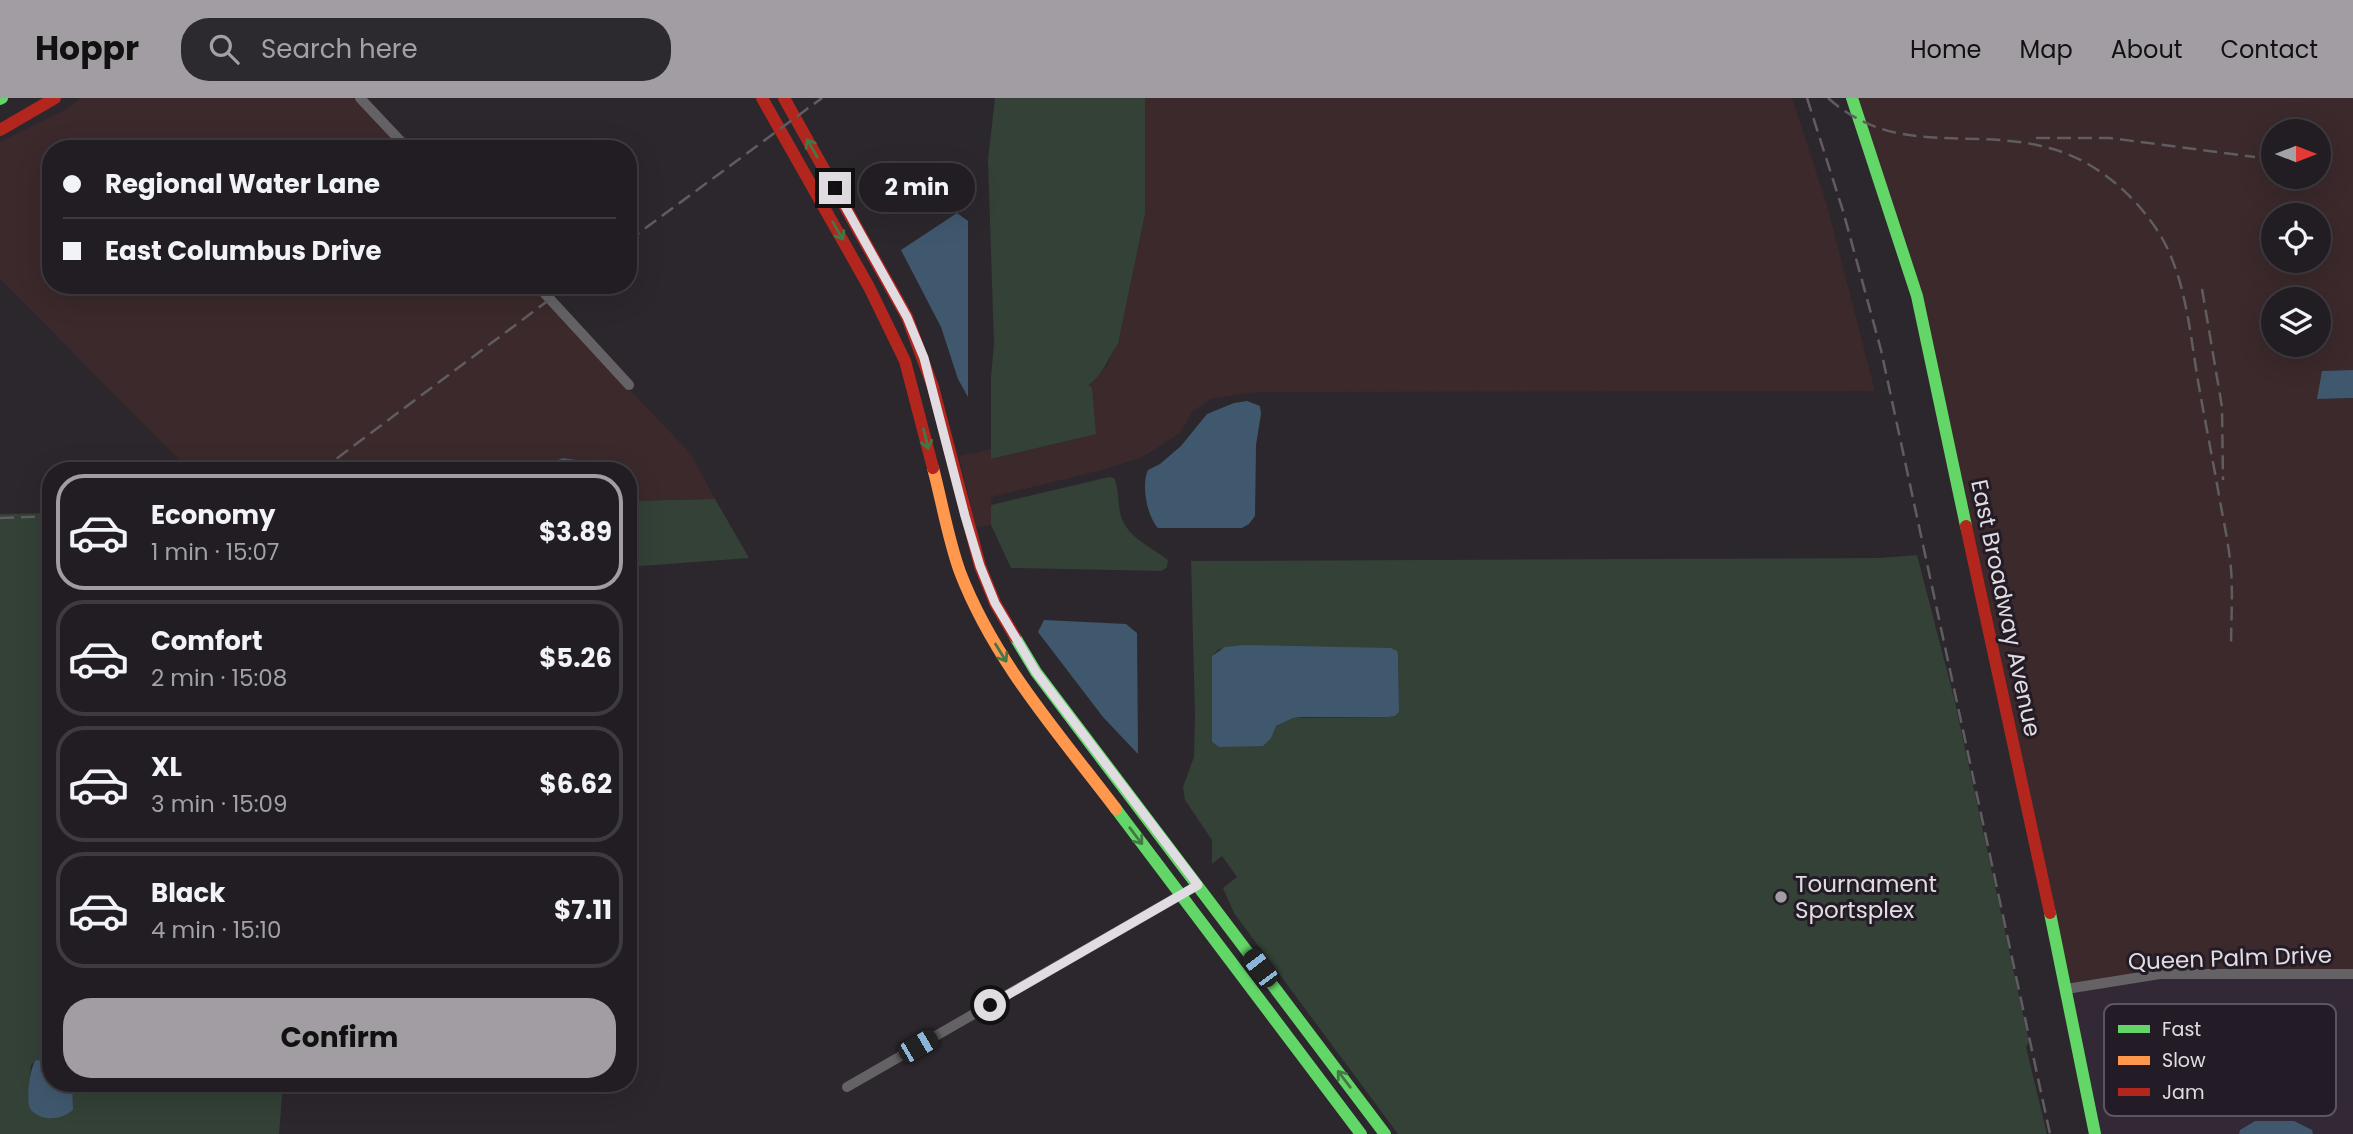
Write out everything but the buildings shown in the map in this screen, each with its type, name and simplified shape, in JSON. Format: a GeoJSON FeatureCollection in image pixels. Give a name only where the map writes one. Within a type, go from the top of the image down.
{"type":"FeatureCollection","features":[{"type":"Feature","properties":{"kind":"street"},"geometry":{"type":"LineString","coordinates":[[0,130],[55,98]]}},
{"type":"Feature","properties":{"kind":"street"},"geometry":{"type":"LineString","coordinates":[[360,98],[400,140]]}},
{"type":"Feature","properties":{"kind":"street"},"geometry":{"type":"LineString","coordinates":[[762,98],[869,287],[900,349],[914,391],[960,570],[996,646],[1026,690],[1361,1134]]}},
{"type":"Feature","properties":{"kind":"street"},"geometry":{"type":"LineString","coordinates":[[784,98],[907,317],[933,387],[980,566],[995,603],[1015,639],[1036,672],[1385,1134]]}},
{"type":"Feature","properties":{"kind":"street","name":"East Broadway Avenue"},"geometry":{"type":"LineString","coordinates":[[1852,98],[1917,296],[2095,1134]]}},
{"type":"Feature","properties":{"kind":"street"},"geometry":{"type":"LineString","coordinates":[[545,294],[629,385]]}},
{"type":"Feature","properties":{"kind":"street"},"geometry":{"type":"LineString","coordinates":[[941,498],[960,493]]}},
{"type":"Feature","properties":{"kind":"street"},"geometry":{"type":"LineString","coordinates":[[847,1087],[1198,885]]}},
{"type":"Feature","properties":{"kind":"street","name":"Queen Palm Drive"},"geometry":{"type":"LineString","coordinates":[[2066,989],[2160,974],[2353,974]]}},
{"type":"Feature","properties":{"kind":"shaded area"},"geometry":{"type":"Polygon","coordinates":[[[80,98],[353,98],[393,140],[42,140],[42,294],[539,294],[628,391],[630,390],[691,454],[715,499],[637,501],[637,462],[579,462],[563,458],[553,462],[181,462],[0,279],[0,142],[67,109],[80,98]]]}},
{"type":"Feature","properties":{"kind":"shaded area"},"geometry":{"type":"Polygon","coordinates":[[[1145,98],[1792,98],[1827,205],[1875,391],[1241,394],[1211,399],[1193,411],[1180,433],[1141,458],[991,497],[991,525],[976,527],[959,456],[991,449],[991,459],[1096,433],[1089,386],[1108,365],[1111,353],[1118,344],[1145,214],[1145,98]]]}},
{"type":"Feature","properties":{"kind":"shaded area"},"geometry":{"type":"Polygon","coordinates":[[[1858,98],[2353,98],[2353,370],[2322,371],[2318,399],[2353,398],[2353,969],[2160,970],[2071,983],[1922,295],[1858,98]]]}},
{"type":"Feature","properties":{"kind":"shaded area"},"geometry":{"type":"Polygon","coordinates":[[[2353,978],[2353,1134],[2313,1134],[2311,1130],[2240,1130],[2239,1134],[2101,1134],[2072,992],[2161,979],[2353,978]]]}},
{"type":"Feature","properties":{"kind":"green space"},"geometry":{"type":"Polygon","coordinates":[[[995,98],[1145,98],[1145,214],[1118,344],[1089,385],[1092,388],[1096,434],[991,459],[991,377],[994,344],[988,160],[995,98]]]}},
{"type":"Feature","properties":{"kind":"green space"},"geometry":{"type":"Polygon","coordinates":[[[1114,478],[1116,483],[1120,511],[1128,530],[1168,560],[1167,567],[1162,571],[1011,568],[991,525],[991,505],[1114,478]]]}},
{"type":"Feature","properties":{"kind":"green space"},"geometry":{"type":"Polygon","coordinates":[[[715,499],[749,558],[637,566],[637,501],[715,499]]]}},
{"type":"Feature","properties":{"kind":"green space"},"geometry":{"type":"Polygon","coordinates":[[[42,513],[42,1061],[36,1061],[31,1065],[29,1100],[73,1092],[282,1092],[279,1134],[0,1134],[0,514],[42,513]]]}},
{"type":"Feature","properties":{"kind":"green space"},"geometry":{"type":"Polygon","coordinates":[[[1917,555],[1954,698],[2029,1042],[2026,1047],[2047,1134],[1398,1134],[1234,913],[1223,888],[1237,877],[1222,856],[1212,864],[1212,840],[1185,800],[1183,787],[1194,757],[1191,561],[1880,558],[1917,555]],[[1219,649],[1212,656],[1212,742],[1219,747],[1236,746],[1293,718],[1395,716],[1399,712],[1398,655],[1219,649]]]}},
{"type":"Feature","properties":{"kind":"water"},"geometry":{"type":"Polygon","coordinates":[[[957,213],[968,221],[968,397],[958,379],[941,327],[901,250],[957,213]]]}},
{"type":"Feature","properties":{"kind":"water"},"geometry":{"type":"Polygon","coordinates":[[[2353,370],[2353,398],[2317,399],[2322,371],[2353,370]]]}},
{"type":"Feature","properties":{"kind":"water"},"geometry":{"type":"Polygon","coordinates":[[[1247,401],[1260,406],[1261,414],[1256,445],[1255,516],[1242,528],[1158,528],[1146,500],[1148,470],[1160,464],[1181,446],[1207,414],[1234,403],[1247,401]]]}},
{"type":"Feature","properties":{"kind":"water"},"geometry":{"type":"Polygon","coordinates":[[[563,458],[579,462],[553,462],[563,458]]]}},
{"type":"Feature","properties":{"kind":"water"},"geometry":{"type":"Polygon","coordinates":[[[1044,620],[1126,624],[1137,633],[1138,754],[1103,717],[1038,632],[1044,620]]]}},
{"type":"Feature","properties":{"kind":"water"},"geometry":{"type":"Polygon","coordinates":[[[1244,645],[1391,648],[1397,651],[1398,655],[1399,712],[1388,717],[1293,718],[1276,726],[1271,738],[1263,746],[1219,747],[1212,742],[1212,656],[1225,647],[1244,645]]]}},
{"type":"Feature","properties":{"kind":"water"},"geometry":{"type":"Polygon","coordinates":[[[36,1060],[42,1061],[42,1092],[72,1092],[73,1110],[58,1118],[46,1118],[31,1110],[28,1100],[36,1060]]]}},
{"type":"Feature","properties":{"kind":"water"},"geometry":{"type":"Polygon","coordinates":[[[2255,1121],[2294,1121],[2312,1130],[2313,1134],[2239,1134],[2240,1130],[2255,1121]]]}},
{"type":"Feature","properties":{"kind":"railway"},"geometry":{"type":"LineString","coordinates":[[637,234],[822,98]]}},
{"type":"Feature","properties":{"kind":"railway"},"geometry":{"type":"LineString","coordinates":[[1807,98],[1843,211],[1881,350],[2050,1134]]}},
{"type":"Feature","properties":{"kind":"railway"},"geometry":{"type":"LineString","coordinates":[[1828,98],[1854,117],[1907,135],[2019,142],[2066,154],[2083,161],[2114,182],[2141,208],[2152,223],[2177,272],[2189,326],[2230,560],[2231,648]]}},
{"type":"Feature","properties":{"kind":"railway"},"geometry":{"type":"LineString","coordinates":[[2036,138],[2110,138],[2255,157]]}},
{"type":"Feature","properties":{"kind":"railway"},"geometry":{"type":"LineString","coordinates":[[2202,289],[2222,407],[2223,480]]}},
{"type":"Feature","properties":{"kind":"railway"},"geometry":{"type":"LineString","coordinates":[[332,462],[557,294]]}},
{"type":"Feature","properties":{"kind":"railway"},"geometry":{"type":"LineString","coordinates":[[0,518],[42,516]]}},
{"type":"Feature","properties":{"kind":"traffic: fast"},"geometry":{"type":"LineString","coordinates":[[1852,98],[1917,296],[1966,526]]}},
{"type":"Feature","properties":{"kind":"traffic: fast"},"geometry":{"type":"LineString","coordinates":[[1015,637],[1036,672],[1385,1134]]}},
{"type":"Feature","properties":{"kind":"traffic: fast"},"geometry":{"type":"LineString","coordinates":[[1116,809],[1361,1134]]}},
{"type":"Feature","properties":{"kind":"traffic: fast"},"geometry":{"type":"LineString","coordinates":[[2050,913],[2095,1134]]}},
{"type":"Feature","properties":{"kind":"traffic: slow"},"geometry":{"type":"LineString","coordinates":[[933,468],[960,572],[974,605],[1029,696],[1116,809]]}},
{"type":"Feature","properties":{"kind":"traffic: jam"},"geometry":{"type":"LineString","coordinates":[[0,130],[55,98]]}},
{"type":"Feature","properties":{"kind":"traffic: jam"},"geometry":{"type":"LineString","coordinates":[[762,98],[869,287],[905,361],[933,468]]}},
{"type":"Feature","properties":{"kind":"traffic: jam"},"geometry":{"type":"LineString","coordinates":[[784,98],[907,317],[933,387],[980,566],[995,603],[1015,637]]}},
{"type":"Feature","properties":{"kind":"traffic: jam"},"geometry":{"type":"LineString","coordinates":[[1966,526],[2050,913]]}},
{"type":"Feature","properties":{"kind":"place","name":"Tournament Sportsplex"},"geometry":{"type":"Point","coordinates":[1781,897]}},
{"type":"Feature","properties":{"kind":"route"},"geometry":{"type":"LineString","coordinates":[[835,188],[907,317],[924,358],[965,516],[980,566],[995,603],[1036,672],[1198,885],[990,1005]]}}]}
